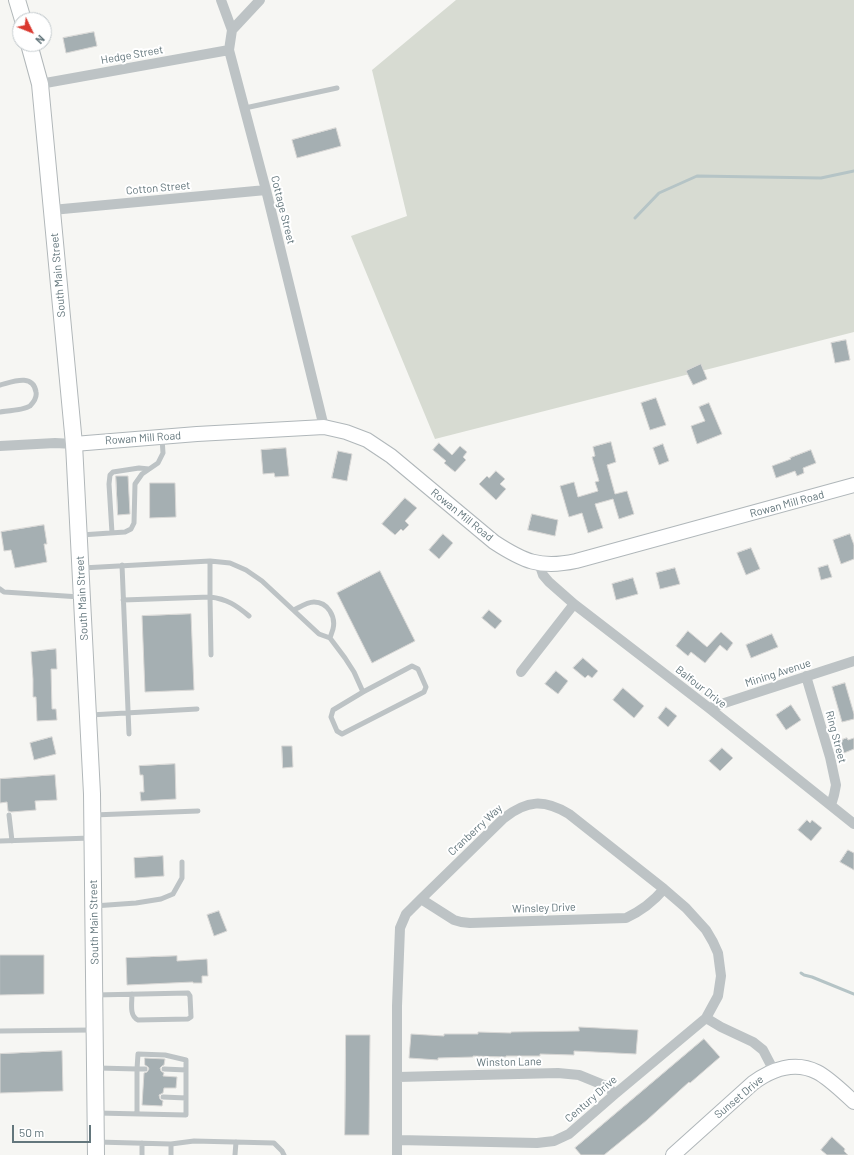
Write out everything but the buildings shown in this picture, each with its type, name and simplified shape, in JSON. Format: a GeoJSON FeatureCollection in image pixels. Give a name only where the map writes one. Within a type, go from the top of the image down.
{"type":"FeatureCollection","features":[{"type":"Feature","properties":{"kind":"main road"},"geometry":{"type":"LineString","coordinates":[[17,0],[21,12]]}},
{"type":"Feature","properties":{"kind":"main road","name":"South Main Street"},"geometry":{"type":"LineString","coordinates":[[31,52],[40,84],[74,444],[92,815],[96,1148]]}},
{"type":"Feature","properties":{"kind":"street","name":"Cottage Street"},"geometry":{"type":"LineString","coordinates":[[221,0],[232,30],[229,50],[266,190],[324,427]]}},
{"type":"Feature","properties":{"kind":"street"},"geometry":{"type":"LineString","coordinates":[[232,30],[260,0]]}},
{"type":"Feature","properties":{"kind":"street","name":"Hedge Street"},"geometry":{"type":"LineString","coordinates":[[40,84],[229,50]]}},
{"type":"Feature","properties":{"kind":"street","name":"Cotton Street"},"geometry":{"type":"LineString","coordinates":[[52,210],[266,190]]}},
{"type":"Feature","properties":{"kind":"street","name":"Rowan Mill Road"},"geometry":{"type":"LineString","coordinates":[[74,444],[324,427],[346,432],[367,440],[391,456],[494,542],[524,560],[540,564],[562,564],[576,561],[854,485]]}},
{"type":"Feature","properties":{"kind":"street"},"geometry":{"type":"LineString","coordinates":[[0,446],[55,443],[74,444]]}},
{"type":"Feature","properties":{"kind":"street","name":"Balfour Drive"},"geometry":{"type":"LineString","coordinates":[[540,564],[543,575],[574,604],[709,708],[854,824]]}},
{"type":"Feature","properties":{"kind":"street"},"geometry":{"type":"LineString","coordinates":[[521,672],[574,604]]}},
{"type":"Feature","properties":{"kind":"street","name":"Mining Avenue"},"geometry":{"type":"LineString","coordinates":[[709,708],[854,661]]}},
{"type":"Feature","properties":{"kind":"street","name":"Ring Street"},"geometry":{"type":"LineString","coordinates":[[806,676],[830,757],[836,785],[831,805]]}},
{"type":"Feature","properties":{"kind":"street","name":"Cranberry Way"},"geometry":{"type":"LineString","coordinates":[[397,1155],[397,1006],[400,928],[406,914],[514,810],[532,804],[552,805],[569,814],[686,908],[706,930],[714,942],[718,953],[721,976],[718,996],[706,1018]]}},
{"type":"Feature","properties":{"kind":"street","name":"Winsley Drive"},"geometry":{"type":"LineString","coordinates":[[421,899],[454,920],[470,923],[626,918],[646,907],[664,889]]}},
{"type":"Feature","properties":{"kind":"street"},"geometry":{"type":"LineString","coordinates":[[706,1018],[753,1042],[763,1050],[774,1071]]}},
{"type":"Feature","properties":{"kind":"street","name":"Century Drive"},"geometry":{"type":"LineString","coordinates":[[398,1140],[537,1143],[554,1140],[569,1134],[706,1018]]}},
{"type":"Feature","properties":{"kind":"street","name":"Sunset Drive"},"geometry":{"type":"LineString","coordinates":[[673,1155],[744,1090],[761,1077],[784,1068],[793,1066],[810,1069],[825,1077],[854,1102]]}},
{"type":"Feature","properties":{"kind":"street","name":"Winston Lane"},"geometry":{"type":"LineString","coordinates":[[398,1077],[558,1073],[579,1075],[606,1086],[615,1094]]}},
{"type":"Feature","properties":{"kind":"lane"},"geometry":{"type":"LineString","coordinates":[[245,108],[337,88]]}},
{"type":"Feature","properties":{"kind":"lane"},"geometry":{"type":"LineString","coordinates":[[0,385],[26,380],[32,383],[36,392],[36,397],[34,402],[29,407],[0,412]]}},
{"type":"Feature","properties":{"kind":"lane"},"geometry":{"type":"LineString","coordinates":[[79,535],[125,532],[131,529],[134,523],[135,484],[142,474],[158,463],[163,453],[162,437]]}},
{"type":"Feature","properties":{"kind":"lane"},"geometry":{"type":"LineString","coordinates":[[112,533],[109,484],[110,475],[113,472],[138,468],[149,469]]}},
{"type":"Feature","properties":{"kind":"lane"},"geometry":{"type":"LineString","coordinates":[[80,568],[210,561],[230,563],[246,570],[262,581],[319,634],[330,638],[351,667],[363,692]]}},
{"type":"Feature","properties":{"kind":"lane"},"geometry":{"type":"LineString","coordinates":[[210,561],[212,655]]}},
{"type":"Feature","properties":{"kind":"lane"},"geometry":{"type":"LineString","coordinates":[[122,565],[130,734]]}},
{"type":"Feature","properties":{"kind":"lane"},"geometry":{"type":"LineString","coordinates":[[0,589],[4,592],[82,597]]}},
{"type":"Feature","properties":{"kind":"lane"},"geometry":{"type":"LineString","coordinates":[[123,600],[210,597],[221,598],[232,603],[249,616]]}},
{"type":"Feature","properties":{"kind":"lane"},"geometry":{"type":"LineString","coordinates":[[294,610],[314,602],[322,603],[326,606],[333,618],[333,629],[330,638]]}},
{"type":"Feature","properties":{"kind":"lane"},"geometry":{"type":"LineString","coordinates":[[412,666],[418,670],[426,687],[424,692],[342,734],[337,731],[331,717],[333,710],[363,692],[412,666]]}},
{"type":"Feature","properties":{"kind":"lane"},"geometry":{"type":"LineString","coordinates":[[88,716],[196,709]]}},
{"type":"Feature","properties":{"kind":"lane"},"geometry":{"type":"LineString","coordinates":[[92,815],[198,811]]}},
{"type":"Feature","properties":{"kind":"lane"},"geometry":{"type":"LineString","coordinates":[[9,815],[12,841]]}},
{"type":"Feature","properties":{"kind":"lane"},"geometry":{"type":"LineString","coordinates":[[0,841],[92,838]]}},
{"type":"Feature","properties":{"kind":"lane"},"geometry":{"type":"LineString","coordinates":[[93,906],[142,902],[161,899],[173,894],[182,878],[182,862]]}},
{"type":"Feature","properties":{"kind":"lane"},"geometry":{"type":"LineString","coordinates":[[94,995],[132,994],[188,993],[190,996],[191,1017],[188,1019],[135,1019],[132,1015],[132,994]]}},
{"type":"Feature","properties":{"kind":"lane"},"geometry":{"type":"LineString","coordinates":[[0,1031],[95,1029]]}},
{"type":"Feature","properties":{"kind":"lane"},"geometry":{"type":"LineString","coordinates":[[96,1113],[136,1114],[186,1115],[186,1060],[164,1055],[138,1054],[136,1114]]}},
{"type":"Feature","properties":{"kind":"lane"},"geometry":{"type":"LineString","coordinates":[[95,1068],[144,1069]]}},
{"type":"Feature","properties":{"kind":"lane"},"geometry":{"type":"LineString","coordinates":[[164,1069],[186,1070]]}},
{"type":"Feature","properties":{"kind":"lane"},"geometry":{"type":"LineString","coordinates":[[136,1095],[143,1096]]}},
{"type":"Feature","properties":{"kind":"lane"},"geometry":{"type":"LineString","coordinates":[[163,1097],[186,1098]]}},
{"type":"Feature","properties":{"kind":"lane"},"geometry":{"type":"LineString","coordinates":[[96,1148],[142,1143],[171,1144],[194,1141],[274,1143],[284,1155]]}},
{"type":"Feature","properties":{"kind":"lane"},"geometry":{"type":"LineString","coordinates":[[235,1155],[236,1142]]}},
{"type":"Feature","properties":{"kind":"lane"},"geometry":{"type":"LineString","coordinates":[[142,1143],[142,1155]]}},
{"type":"Feature","properties":{"kind":"lane"},"geometry":{"type":"LineString","coordinates":[[171,1144],[171,1155]]}},
{"type":"Feature","properties":{"kind":"shaded area"},"geometry":{"type":"Polygon","coordinates":[[[456,0],[854,0],[854,332],[435,439],[351,236],[407,216],[372,70],[456,0]]]}},
{"type":"Feature","properties":{"kind":"waterway"},"geometry":{"type":"LineString","coordinates":[[635,218],[659,193],[697,176],[821,178],[854,171]]}},
{"type":"Feature","properties":{"kind":"waterway"},"geometry":{"type":"LineString","coordinates":[[801,973],[854,994]]}}]}
